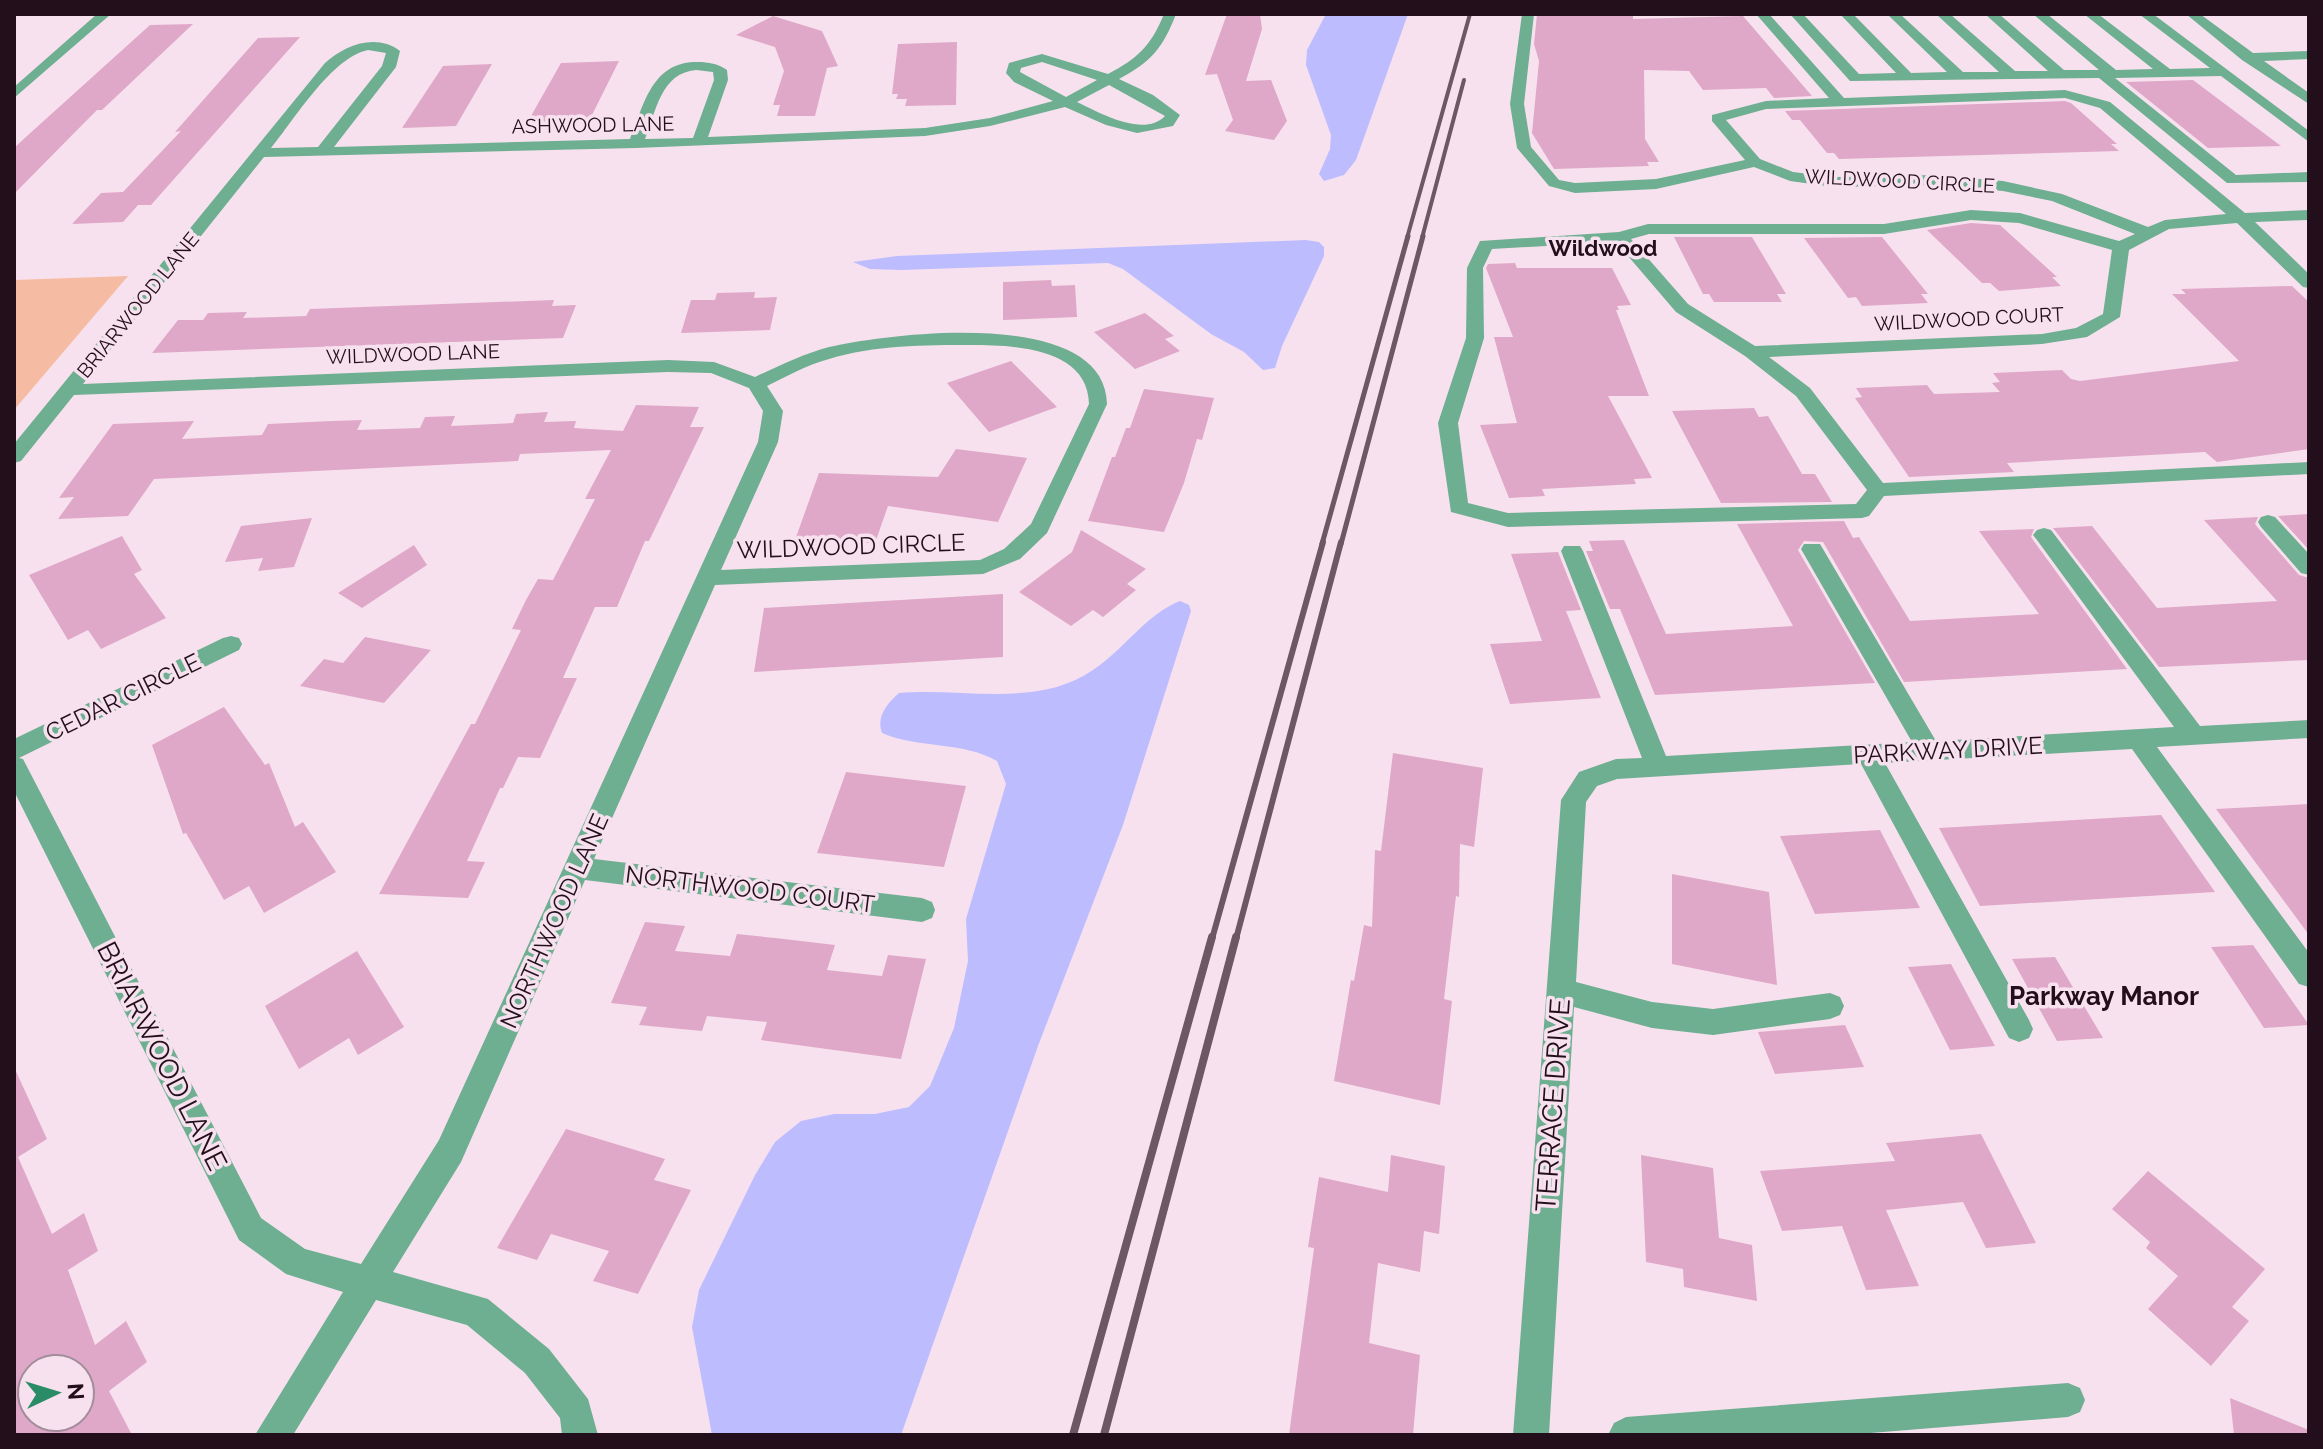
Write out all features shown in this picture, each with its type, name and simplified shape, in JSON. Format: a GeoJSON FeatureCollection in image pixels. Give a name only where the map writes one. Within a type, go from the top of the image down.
{"type":"FeatureCollection","features":[{"type":"Feature","properties":{"kind":"street"},"geometry":{"type":"LineString","coordinates":[[14,94],[105,14]]}},
{"type":"Feature","properties":{"kind":"street","name":"ASHWOOD LANE"},"geometry":{"type":"LineString","coordinates":[[261,153],[636,144],[925,132],[990,122],[1067,102],[1135,65],[1159,42],[1170,14]]}},
{"type":"Feature","properties":{"kind":"street"},"geometry":{"type":"LineString","coordinates":[[1528,14],[1517,104],[1524,148],[1554,183],[1575,188],[1656,184],[1755,162]]}},
{"type":"Feature","properties":{"kind":"street"},"geometry":{"type":"LineString","coordinates":[[1762,14],[1840,102],[2065,94],[2105,105],[2241,218],[2309,283]]}},
{"type":"Feature","properties":{"kind":"street"},"geometry":{"type":"LineString","coordinates":[[1796,14],[1855,78],[2309,70]]}},
{"type":"Feature","properties":{"kind":"street"},"geometry":{"type":"LineString","coordinates":[[1846,14],[1907,77]]}},
{"type":"Feature","properties":{"kind":"street"},"geometry":{"type":"LineString","coordinates":[[1893,14],[1959,76]]}},
{"type":"Feature","properties":{"kind":"street"},"geometry":{"type":"LineString","coordinates":[[1942,14],[2011,75]]}},
{"type":"Feature","properties":{"kind":"street"},"geometry":{"type":"LineString","coordinates":[[1991,14],[2061,75]]}},
{"type":"Feature","properties":{"kind":"street"},"geometry":{"type":"LineString","coordinates":[[2039,14],[2232,180],[2309,177]]}},
{"type":"Feature","properties":{"kind":"street"},"geometry":{"type":"LineString","coordinates":[[2090,14],[2167,73]]}},
{"type":"Feature","properties":{"kind":"street"},"geometry":{"type":"LineString","coordinates":[[2145,14],[2309,138]]}},
{"type":"Feature","properties":{"kind":"street"},"geometry":{"type":"LineString","coordinates":[[2192,14],[2305,94]]}},
{"type":"Feature","properties":{"kind":"street","name":"BRIARWOOD LANE"},"geometry":{"type":"LineString","coordinates":[[14,457],[341,55],[368,45],[393,51],[389,67],[323,151]]}},
{"type":"Feature","properties":{"kind":"street"},"geometry":{"type":"LineString","coordinates":[[2204,58],[2309,55]]}},
{"type":"Feature","properties":{"kind":"street"},"geometry":{"type":"LineString","coordinates":[[1056,59],[1108,81],[1165,107],[1173,115],[1168,123],[1150,129],[1132,128],[1067,102],[1019,79],[1013,73],[1014,66],[1027,60],[1056,59]]}},
{"type":"Feature","properties":{"kind":"street"},"geometry":{"type":"LineString","coordinates":[[636,144],[660,82],[667,73],[688,66],[706,65],[720,70],[721,80],[699,142]]}},
{"type":"Feature","properties":{"kind":"street","name":"WILDWOOD CIRCLE"},"geometry":{"type":"LineString","coordinates":[[1840,102],[1766,105],[1717,118],[1755,162],[1790,176],[1834,182],[1935,180],[2003,186],[2056,197],[2146,232]]}},
{"type":"Feature","properties":{"kind":"street"},"geometry":{"type":"LineString","coordinates":[[2306,217],[2241,218],[2165,225],[2121,247],[2020,218],[1971,215],[1884,229],[1648,229],[1620,237],[1486,244],[1475,268],[1475,338],[1448,423],[1458,507],[1508,520],[1862,511],[1878,490],[2309,468]]}},
{"type":"Feature","properties":{"kind":"street"},"geometry":{"type":"LineString","coordinates":[[1620,237],[1682,308],[1751,352],[1803,392],[1878,490]]}},
{"type":"Feature","properties":{"kind":"street","name":"WILDWOOD COURT"},"geometry":{"type":"LineString","coordinates":[[1751,352],[2042,339],[2081,333],[2111,317],[2117,295],[2115,269],[2121,247]]}},
{"type":"Feature","properties":{"kind":"street","name":"WILDWOOD CIRCLE"},"geometry":{"type":"LineString","coordinates":[[708,578],[983,567],[997,561],[1012,554],[1040,528],[1098,404],[1097,387],[1075,363],[1047,346],[1005,340],[880,345],[839,350],[805,361],[756,384]]}},
{"type":"Feature","properties":{"kind":"street","name":"WILDWOOD LANE"},"geometry":{"type":"LineString","coordinates":[[70,390],[668,366],[714,368],[756,384]]}},
{"type":"Feature","properties":{"kind":"street","name":"NORTHWOOD LANE"},"geometry":{"type":"LineString","coordinates":[[273,1435],[450,1151],[768,442],[773,411],[756,384]]}},
{"type":"Feature","properties":{"kind":"street"},"geometry":{"type":"LineString","coordinates":[[2268,522],[2309,568]]}},
{"type":"Feature","properties":{"kind":"street"},"geometry":{"type":"LineString","coordinates":[[2044,535],[2194,736]]}},
{"type":"Feature","properties":{"kind":"street"},"geometry":{"type":"LineString","coordinates":[[1812,549],[1929,751]]}},
{"type":"Feature","properties":{"kind":"street"},"geometry":{"type":"LineString","coordinates":[[1572,551],[1658,767]]}},
{"type":"Feature","properties":{"kind":"street","name":"CEDAR CIRCLE"},"geometry":{"type":"LineString","coordinates":[[14,750],[231,644]]}},
{"type":"Feature","properties":{"kind":"street","name":"PARKWAY DRIVE"},"geometry":{"type":"LineString","coordinates":[[1588,779],[1616,769],[2309,729]]}},
{"type":"Feature","properties":{"kind":"street"},"geometry":{"type":"LineString","coordinates":[[2138,739],[2309,975]]}},
{"type":"Feature","properties":{"kind":"street"},"geometry":{"type":"LineString","coordinates":[[1868,754],[2019,1029]]}},
{"type":"Feature","properties":{"kind":"street","name":"BRIARWOOD LANE"},"geometry":{"type":"LineString","coordinates":[[14,766],[250,1229],[297,1263],[476,1311],[537,1361],[576,1411],[580,1435]]}},
{"type":"Feature","properties":{"kind":"street","name":"TERRACE DRIVE"},"geometry":{"type":"LineString","coordinates":[[1531,1435],[1574,800],[1588,779]]}},
{"type":"Feature","properties":{"kind":"street","name":"NORTHWOOD COURT"},"geometry":{"type":"LineString","coordinates":[[579,868],[922,910]]}},
{"type":"Feature","properties":{"kind":"street"},"geometry":{"type":"LineString","coordinates":[[1561,991],[1652,1015],[1713,1022],[1830,1006]]}},
{"type":"Feature","properties":{"kind":"street"},"geometry":{"type":"LineString","coordinates":[[1626,1435],[2068,1400]]}},
{"type":"Feature","properties":{"kind":"shaded area"},"geometry":{"type":"Polygon","coordinates":[[[128,276],[14,410],[14,280],[128,276]]]}},
{"type":"Feature","properties":{"kind":"water"},"geometry":{"type":"Polygon","coordinates":[[[1326,14],[1408,14],[1356,160],[1344,175],[1324,181],[1319,174],[1330,149],[1331,135],[1306,65],[1307,50],[1326,14]]]}},
{"type":"Feature","properties":{"kind":"water"},"geometry":{"type":"Polygon","coordinates":[[[1306,240],[1319,242],[1324,247],[1324,256],[1282,346],[1275,368],[1263,370],[1244,352],[1211,334],[1123,269],[1108,263],[901,270],[870,269],[853,262],[897,256],[1306,240]]]}},
{"type":"Feature","properties":{"kind":"water"},"geometry":{"type":"Polygon","coordinates":[[[1180,601],[1189,605],[1191,611],[1123,825],[1038,1046],[901,1435],[712,1435],[692,1327],[699,1290],[755,1175],[775,1142],[801,1121],[834,1114],[875,1114],[909,1107],[930,1086],[954,1028],[968,961],[966,919],[1006,784],[997,761],[984,755],[882,733],[880,721],[884,711],[899,693],[1023,693],[1071,682],[1104,662],[1156,614],[1180,601]]]}},
{"type":"Feature","properties":{"kind":"building"},"geometry":{"type":"Polygon","coordinates":[[[1227,14],[1260,14],[1262,29],[1246,81],[1271,80],[1287,121],[1274,140],[1225,131],[1233,120],[1217,74],[1205,75],[1227,14]]]}},
{"type":"Feature","properties":{"kind":"building"},"geometry":{"type":"Polygon","coordinates":[[[1537,14],[1633,14],[1633,19],[1743,16],[1812,96],[1774,98],[1766,88],[1703,90],[1689,71],[1644,70],[1645,139],[1659,162],[1647,162],[1649,166],[1554,169],[1532,133],[1539,61],[1534,44],[1537,14]]]}},
{"type":"Feature","properties":{"kind":"building"},"geometry":{"type":"Polygon","coordinates":[[[773,16],[822,31],[838,66],[827,68],[815,116],[777,116],[780,105],[773,105],[784,71],[775,47],[736,35],[773,16]]]}},
{"type":"Feature","properties":{"kind":"building"},"geometry":{"type":"Polygon","coordinates":[[[193,24],[102,110],[97,110],[14,194],[14,148],[150,25],[193,24]]]}},
{"type":"Feature","properties":{"kind":"building"},"geometry":{"type":"Polygon","coordinates":[[[300,37],[151,205],[138,205],[123,222],[72,224],[101,193],[123,192],[181,131],[175,132],[258,38],[300,37]]]}},
{"type":"Feature","properties":{"kind":"building"},"geometry":{"type":"Polygon","coordinates":[[[957,42],[956,105],[905,106],[907,99],[896,99],[898,94],[892,94],[898,44],[957,42]]]}},
{"type":"Feature","properties":{"kind":"building"},"geometry":{"type":"Polygon","coordinates":[[[619,61],[589,121],[527,123],[561,63],[619,61]]]}},
{"type":"Feature","properties":{"kind":"building"},"geometry":{"type":"Polygon","coordinates":[[[492,64],[456,126],[402,128],[443,66],[492,64]]]}},
{"type":"Feature","properties":{"kind":"building"},"geometry":{"type":"Polygon","coordinates":[[[2193,80],[2281,146],[2208,148],[2126,82],[2193,80]]]}},
{"type":"Feature","properties":{"kind":"building"},"geometry":{"type":"Polygon","coordinates":[[[2065,101],[2117,144],[2111,144],[2119,151],[1839,159],[1834,153],[1827,153],[1800,120],[1792,120],[1785,111],[2065,101]]]}},
{"type":"Feature","properties":{"kind":"building"},"geometry":{"type":"Polygon","coordinates":[[[1971,223],[2000,225],[2057,277],[2052,277],[2061,286],[1999,291],[1990,283],[1982,283],[1927,230],[1971,223]]]}},
{"type":"Feature","properties":{"kind":"building"},"geometry":{"type":"Polygon","coordinates":[[[1674,237],[1752,237],[1786,294],[1777,294],[1782,302],[1714,302],[1709,294],[1703,294],[1674,237]]]}},
{"type":"Feature","properties":{"kind":"building"},"geometry":{"type":"Polygon","coordinates":[[[1882,237],[1928,294],[1921,294],[1928,303],[1862,306],[1856,297],[1848,298],[1804,238],[1882,237]]]}},
{"type":"Feature","properties":{"kind":"building"},"geometry":{"type":"Polygon","coordinates":[[[1515,263],[1517,268],[1612,268],[1631,305],[1617,306],[1619,310],[1616,310],[1649,396],[1608,396],[1652,478],[1634,479],[1636,484],[1542,489],[1545,496],[1509,498],[1480,425],[1517,423],[1494,337],[1513,337],[1486,268],[1488,264],[1515,263]]]}},
{"type":"Feature","properties":{"kind":"building"},"geometry":{"type":"Polygon","coordinates":[[[1051,280],[1052,286],[1075,285],[1077,317],[1003,320],[1003,282],[1051,280]]]}},
{"type":"Feature","properties":{"kind":"building"},"geometry":{"type":"Polygon","coordinates":[[[2292,286],[2309,302],[2309,449],[2217,462],[2205,452],[2007,463],[2014,472],[1909,477],[1855,398],[1862,397],[1856,388],[1927,385],[1934,394],[2000,392],[1992,383],[2000,382],[1993,373],[2062,370],[2071,379],[2080,381],[2239,361],[2172,294],[2186,294],[2181,289],[2292,286]]]}},
{"type":"Feature","properties":{"kind":"building"},"geometry":{"type":"Polygon","coordinates":[[[755,292],[754,298],[777,297],[770,330],[681,333],[691,300],[715,300],[717,293],[755,292]]]}},
{"type":"Feature","properties":{"kind":"building"},"geometry":{"type":"Polygon","coordinates":[[[554,300],[552,306],[576,305],[563,338],[152,353],[178,320],[203,320],[208,313],[247,312],[243,318],[306,316],[310,309],[554,300]]]}},
{"type":"Feature","properties":{"kind":"building"},"geometry":{"type":"Polygon","coordinates":[[[1145,313],[1174,336],[1165,339],[1180,351],[1135,369],[1094,332],[1145,313]]]}},
{"type":"Feature","properties":{"kind":"building"},"geometry":{"type":"Polygon","coordinates":[[[1011,361],[1057,407],[989,432],[947,383],[1011,361]]]}},
{"type":"Feature","properties":{"kind":"building"},"geometry":{"type":"Polygon","coordinates":[[[1144,389],[1214,398],[1202,440],[1197,439],[1184,483],[1164,532],[1088,521],[1112,457],[1115,457],[1126,428],[1130,428],[1144,389]]]}},
{"type":"Feature","properties":{"kind":"building"},"geometry":{"type":"Polygon","coordinates":[[[636,405],[699,407],[690,427],[704,427],[649,541],[645,541],[617,607],[595,607],[563,678],[577,678],[540,758],[518,757],[503,788],[500,788],[467,861],[485,862],[468,898],[379,894],[471,724],[475,724],[521,630],[512,629],[526,600],[538,579],[553,580],[595,499],[585,499],[611,450],[520,454],[518,461],[154,479],[128,516],[58,519],[74,497],[59,498],[113,424],[194,421],[182,439],[262,435],[268,424],[362,420],[357,430],[420,428],[425,417],[455,416],[451,426],[513,423],[516,414],[548,412],[544,422],[576,421],[574,428],[623,431],[636,405]]]}},
{"type":"Feature","properties":{"kind":"building"},"geometry":{"type":"Polygon","coordinates":[[[1754,408],[1759,417],[1768,416],[1802,474],[1815,474],[1832,502],[1721,503],[1672,411],[1754,408]]]}},
{"type":"Feature","properties":{"kind":"building"},"geometry":{"type":"Polygon","coordinates":[[[956,449],[1027,458],[998,522],[888,506],[875,543],[795,540],[819,473],[938,477],[956,449]]]}},
{"type":"Feature","properties":{"kind":"building"},"geometry":{"type":"Polygon","coordinates":[[[2309,514],[2309,550],[2278,516],[2309,514]]]}},
{"type":"Feature","properties":{"kind":"building"},"geometry":{"type":"Polygon","coordinates":[[[2258,517],[2255,524],[2259,529],[2299,575],[2309,578],[2309,660],[2159,667],[2053,528],[2092,526],[2157,608],[2277,601],[2204,520],[2258,517]]]}},
{"type":"Feature","properties":{"kind":"building"},"geometry":{"type":"Polygon","coordinates":[[[312,518],[294,567],[258,571],[263,558],[225,562],[241,526],[312,518]]]}},
{"type":"Feature","properties":{"kind":"building"},"geometry":{"type":"Polygon","coordinates":[[[1844,521],[1853,538],[1859,537],[1910,621],[2039,614],[1979,531],[2034,529],[2031,537],[2127,669],[1904,682],[1823,542],[1804,541],[1798,550],[1875,683],[1655,695],[1620,609],[1610,609],[1586,551],[1593,551],[1589,541],[1624,540],[1666,634],[1793,626],[1737,524],[1844,521]]]}},
{"type":"Feature","properties":{"kind":"building"},"geometry":{"type":"Polygon","coordinates":[[[1081,530],[1146,569],[1127,584],[1136,590],[1103,617],[1093,610],[1071,626],[1019,592],[1072,552],[1081,530]]]}},
{"type":"Feature","properties":{"kind":"building"},"geometry":{"type":"Polygon","coordinates":[[[122,536],[142,570],[134,574],[166,618],[101,649],[88,630],[68,640],[29,575],[122,536]]]}},
{"type":"Feature","properties":{"kind":"building"},"geometry":{"type":"Polygon","coordinates":[[[414,545],[427,565],[362,608],[338,593],[414,545]]]}},
{"type":"Feature","properties":{"kind":"building"},"geometry":{"type":"Polygon","coordinates":[[[1558,552],[1581,610],[1566,611],[1601,698],[1510,704],[1490,644],[1542,641],[1511,554],[1558,552]]]}},
{"type":"Feature","properties":{"kind":"building"},"geometry":{"type":"Polygon","coordinates":[[[1003,594],[1003,657],[754,672],[764,608],[1003,594]]]}},
{"type":"Feature","properties":{"kind":"building"},"geometry":{"type":"Polygon","coordinates":[[[365,637],[431,650],[384,703],[300,686],[324,659],[343,663],[365,637]]]}},
{"type":"Feature","properties":{"kind":"building"},"geometry":{"type":"Polygon","coordinates":[[[224,707],[265,765],[269,763],[295,827],[303,822],[336,872],[264,913],[249,886],[224,900],[186,833],[183,834],[152,745],[224,707]]]}},
{"type":"Feature","properties":{"kind":"building"},"geometry":{"type":"Polygon","coordinates":[[[1393,753],[1483,768],[1474,847],[1460,844],[1459,897],[1456,896],[1444,999],[1452,1001],[1440,1105],[1334,1081],[1364,925],[1372,927],[1375,850],[1381,851],[1393,753]]]}},
{"type":"Feature","properties":{"kind":"building"},"geometry":{"type":"Polygon","coordinates":[[[846,772],[966,786],[944,867],[817,853],[846,772]]]}},
{"type":"Feature","properties":{"kind":"building"},"geometry":{"type":"Polygon","coordinates":[[[2309,804],[2309,935],[2216,809],[2309,804]]]}},
{"type":"Feature","properties":{"kind":"building"},"geometry":{"type":"Polygon","coordinates":[[[2161,815],[2215,892],[1980,906],[1939,828],[2161,815]]]}},
{"type":"Feature","properties":{"kind":"building"},"geometry":{"type":"Polygon","coordinates":[[[1880,830],[1920,908],[1815,914],[1780,836],[1880,830]]]}},
{"type":"Feature","properties":{"kind":"building"},"geometry":{"type":"Polygon","coordinates":[[[1672,874],[1769,892],[1777,985],[1672,964],[1672,874]]]}},
{"type":"Feature","properties":{"kind":"building"},"geometry":{"type":"Polygon","coordinates":[[[645,922],[685,926],[675,951],[730,956],[737,934],[835,945],[827,970],[882,976],[888,955],[926,959],[901,1059],[761,1040],[767,1022],[707,1016],[702,1031],[639,1025],[647,1007],[611,1003],[645,922]]]}},
{"type":"Feature","properties":{"kind":"building"},"geometry":{"type":"Polygon","coordinates":[[[2253,945],[2309,1025],[2264,1028],[2211,947],[2253,945]]]}},
{"type":"Feature","properties":{"kind":"building"},"geometry":{"type":"Polygon","coordinates":[[[357,951],[404,1027],[358,1055],[349,1038],[299,1069],[265,1006],[357,951]]]}},
{"type":"Feature","properties":{"kind":"building"},"geometry":{"type":"Polygon","coordinates":[[[2055,957],[2103,1038],[2057,1041],[2012,959],[2055,957]]]}},
{"type":"Feature","properties":{"kind":"building"},"geometry":{"type":"Polygon","coordinates":[[[1951,964],[1995,1046],[1950,1050],[1908,967],[1951,964]]]}},
{"type":"Feature","properties":{"kind":"building"},"geometry":{"type":"Polygon","coordinates":[[[1845,1025],[1864,1067],[1775,1074],[1758,1032],[1845,1025]]]}},
{"type":"Feature","properties":{"kind":"building"},"geometry":{"type":"Polygon","coordinates":[[[14,1067],[47,1139],[18,1157],[52,1234],[84,1213],[98,1251],[68,1270],[95,1345],[126,1321],[147,1362],[109,1391],[132,1435],[14,1435],[14,1067]]]}},
{"type":"Feature","properties":{"kind":"building"},"geometry":{"type":"Polygon","coordinates":[[[566,1129],[665,1159],[654,1180],[691,1190],[638,1294],[593,1281],[609,1251],[551,1234],[537,1260],[497,1248],[566,1129]]]}},
{"type":"Feature","properties":{"kind":"building"},"geometry":{"type":"Polygon","coordinates":[[[1981,1134],[2036,1243],[1986,1248],[1963,1202],[1886,1210],[1919,1286],[1866,1290],[1842,1226],[1782,1231],[1760,1171],[1895,1161],[1886,1143],[1981,1134]]]}},
{"type":"Feature","properties":{"kind":"building"},"geometry":{"type":"Polygon","coordinates":[[[1391,1155],[1445,1166],[1439,1234],[1424,1231],[1420,1272],[1378,1263],[1369,1343],[1420,1355],[1413,1435],[1289,1435],[1314,1248],[1308,1247],[1319,1177],[1388,1192],[1391,1155]]]}},
{"type":"Feature","properties":{"kind":"building"},"geometry":{"type":"Polygon","coordinates":[[[1641,1155],[1713,1168],[1719,1238],[1752,1245],[1757,1301],[1684,1287],[1683,1269],[1646,1262],[1641,1155]]]}},
{"type":"Feature","properties":{"kind":"building"},"geometry":{"type":"Polygon","coordinates":[[[2148,1171],[2265,1269],[2232,1307],[2249,1321],[2211,1366],[2148,1309],[2178,1276],[2146,1248],[2150,1242],[2112,1209],[2148,1171]]]}},
{"type":"Feature","properties":{"kind":"building"},"geometry":{"type":"Polygon","coordinates":[[[2230,1398],[2309,1430],[2309,1435],[2234,1435],[2230,1398]]]}},
{"type":"Feature","properties":{"kind":"railway"},"geometry":{"type":"LineString","coordinates":[[1407,238],[1470,14]]}},
{"type":"Feature","properties":{"kind":"railway"},"geometry":{"type":"LineString","coordinates":[[1422,238],[1464,80]]}},
{"type":"Feature","properties":{"kind":"railway"},"geometry":{"type":"LineString","coordinates":[[1322,544],[1408,236]]}},
{"type":"Feature","properties":{"kind":"railway"},"geometry":{"type":"LineString","coordinates":[[1341,544],[1423,236]]}},
{"type":"Feature","properties":{"kind":"railway"},"geometry":{"type":"LineString","coordinates":[[1212,939],[1323,542]]}},
{"type":"Feature","properties":{"kind":"railway"},"geometry":{"type":"LineString","coordinates":[[1236,939],[1341,542]]}},
{"type":"Feature","properties":{"kind":"railway"},"geometry":{"type":"LineString","coordinates":[[1073,1435],[1212,937]]}},
{"type":"Feature","properties":{"kind":"railway"},"geometry":{"type":"LineString","coordinates":[[1104,1435],[1236,937]]}},
{"type":"Feature","properties":{"kind":"district","name":"Wildwood"},"geometry":{"type":"Point","coordinates":[1603,248]}},
{"type":"Feature","properties":{"kind":"district","name":"Parkway Manor"},"geometry":{"type":"Point","coordinates":[2104,996]}}]}
